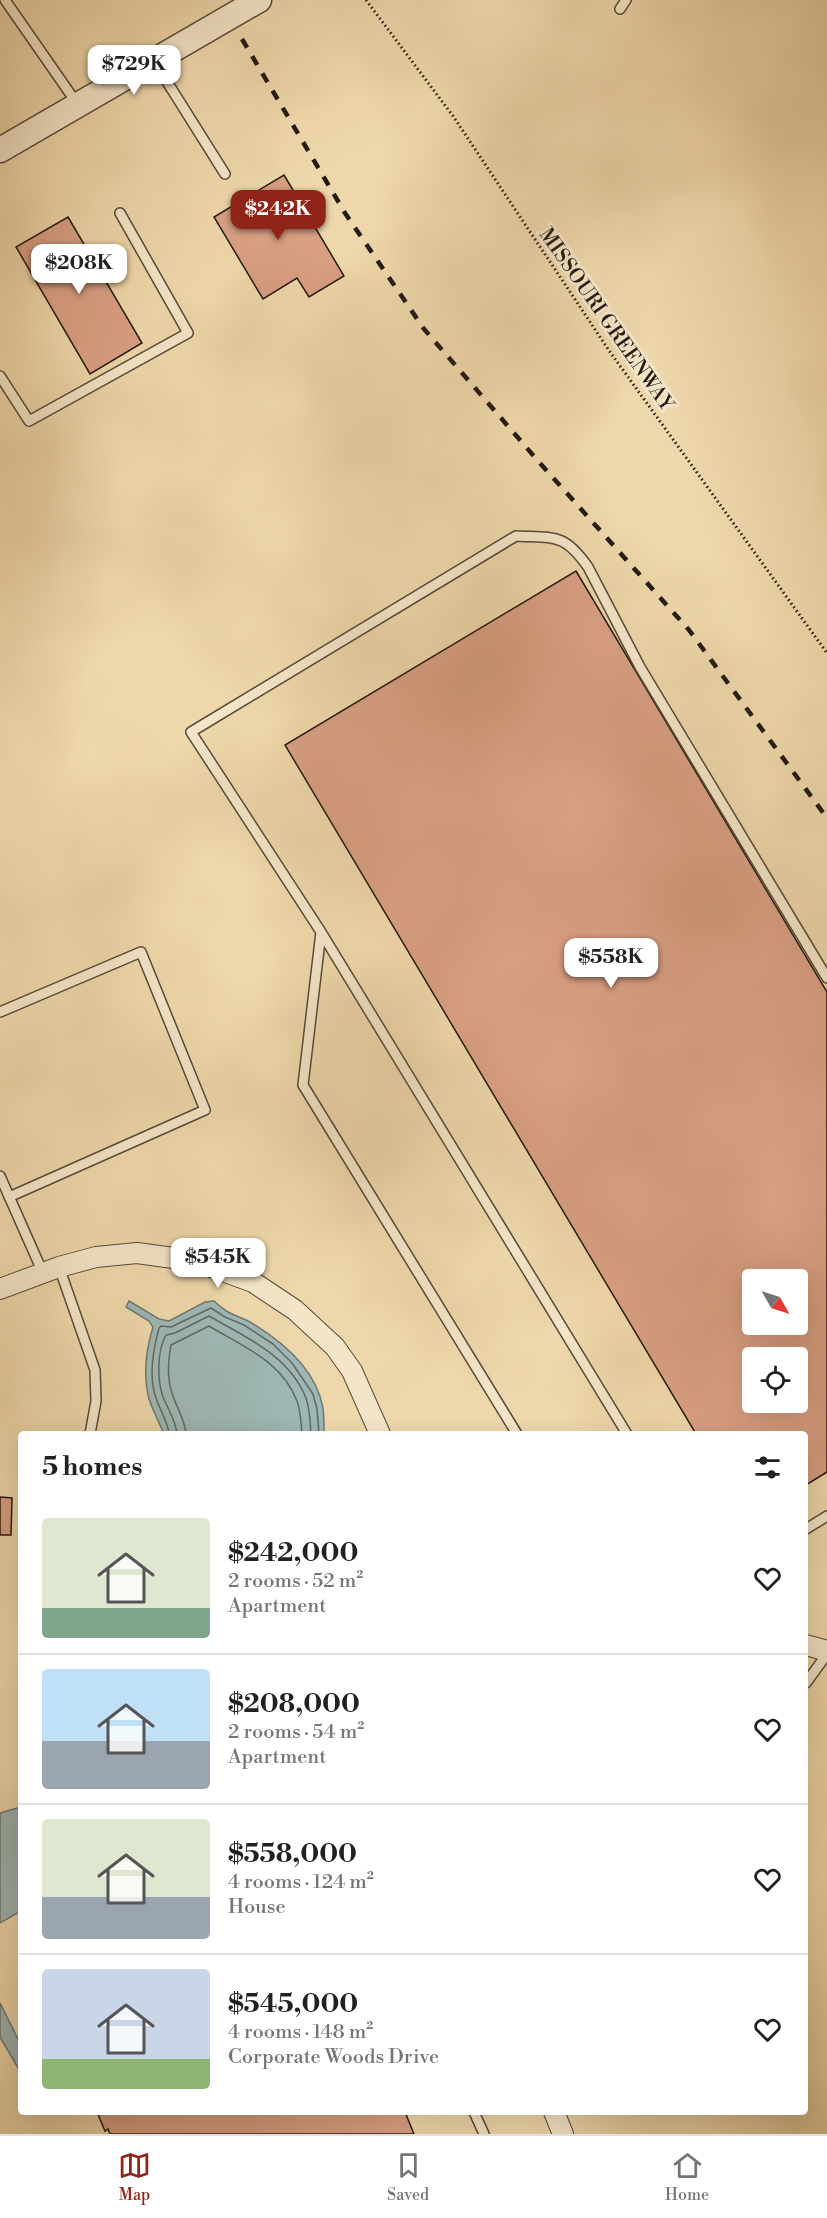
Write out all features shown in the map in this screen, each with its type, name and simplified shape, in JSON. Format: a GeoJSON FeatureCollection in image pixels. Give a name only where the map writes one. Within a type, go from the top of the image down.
{"type":"FeatureCollection","features":[{"type":"Feature","properties":{"kind":"street"},"geometry":{"type":"LineString","coordinates":[[0,150],[259,0]]}},
{"type":"Feature","properties":{"kind":"street"},"geometry":{"type":"LineString","coordinates":[[0,1289],[51,1270],[96,1257],[137,1253],[195,1261],[253,1282],[296,1310],[335,1347],[352,1371],[379,1431]]}},
{"type":"Feature","properties":{"kind":"street"},"geometry":{"type":"LineString","coordinates":[[808,1646],[827,1652]]}},
{"type":"Feature","properties":{"kind":"street"},"geometry":{"type":"LineString","coordinates":[[556,2115],[563,2134]]}},
{"type":"Feature","properties":{"kind":"lane"},"geometry":{"type":"LineString","coordinates":[[5,0],[78,105]]}},
{"type":"Feature","properties":{"kind":"lane"},"geometry":{"type":"LineString","coordinates":[[620,9],[627,0]]}},
{"type":"Feature","properties":{"kind":"lane"},"geometry":{"type":"LineString","coordinates":[[154,61],[225,174]]}},
{"type":"Feature","properties":{"kind":"lane"},"geometry":{"type":"LineString","coordinates":[[0,376],[29,421],[188,333],[120,213]]}},
{"type":"Feature","properties":{"kind":"lane"},"geometry":{"type":"LineString","coordinates":[[625,1431],[321,932],[191,732],[516,536],[550,537],[564,540],[579,553],[588,567],[640,667],[827,978]]}},
{"type":"Feature","properties":{"kind":"lane"},"geometry":{"type":"LineString","coordinates":[[321,932],[303,1085],[515,1431]]}},
{"type":"Feature","properties":{"kind":"lane"},"geometry":{"type":"LineString","coordinates":[[0,1012],[141,952],[205,1110],[9,1197]]}},
{"type":"Feature","properties":{"kind":"lane"},"geometry":{"type":"LineString","coordinates":[[0,1176],[9,1197],[51,1270],[95,1370],[96,1401],[91,1431]]}},
{"type":"Feature","properties":{"kind":"lane"},"geometry":{"type":"LineString","coordinates":[[808,1528],[827,1516]]}},
{"type":"Feature","properties":{"kind":"lane"},"geometry":{"type":"LineString","coordinates":[[808,1680],[827,1652]]}},
{"type":"Feature","properties":{"kind":"lane"},"geometry":{"type":"LineString","coordinates":[[475,2115],[484,2134]]}},
{"type":"Feature","properties":{"kind":"path","name":"MISSOURI GREENWAY"},"geometry":{"type":"LineString","coordinates":[[366,0],[453,116],[610,352],[827,653]]}},
{"type":"Feature","properties":{"kind":"water"},"geometry":{"type":"Polygon","coordinates":[[[129,1301],[159,1319],[169,1321],[205,1302],[214,1301],[228,1312],[262,1330],[296,1358],[313,1381],[323,1408],[324,1431],[163,1431],[149,1399],[146,1381],[147,1354],[153,1327],[149,1321],[126,1307],[129,1301]]]}},
{"type":"Feature","properties":{"kind":"water"},"geometry":{"type":"Polygon","coordinates":[[[18,1808],[18,1913],[0,1923],[0,1813],[18,1808]]]}},
{"type":"Feature","properties":{"kind":"water"},"geometry":{"type":"Polygon","coordinates":[[[0,2003],[18,2039],[18,2068],[0,2037],[0,2003]]]}},
{"type":"Feature","properties":{"kind":"building"},"geometry":{"type":"Polygon","coordinates":[[[284,175],[344,276],[309,297],[297,278],[263,299],[214,217],[284,175]]]}},
{"type":"Feature","properties":{"kind":"building"},"geometry":{"type":"Polygon","coordinates":[[[68,217],[142,343],[90,374],[16,247],[68,217]]]}},
{"type":"Feature","properties":{"kind":"building"},"geometry":{"type":"Polygon","coordinates":[[[576,571],[827,992],[827,1472],[808,1484],[808,1431],[694,1431],[285,745],[576,571]]]}},
{"type":"Feature","properties":{"kind":"building"},"geometry":{"type":"Polygon","coordinates":[[[0,1497],[12,1498],[11,1535],[0,1535],[0,1497]]]}},
{"type":"Feature","properties":{"kind":"building"},"geometry":{"type":"Polygon","coordinates":[[[98,2115],[406,2115],[414,2134],[110,2134],[108,2129],[105,2131],[98,2115]]]}},
{"type":"Feature","properties":{"kind":"railway"},"geometry":{"type":"LineString","coordinates":[[242,39],[345,213],[424,329],[689,630],[827,818]]}}]}
